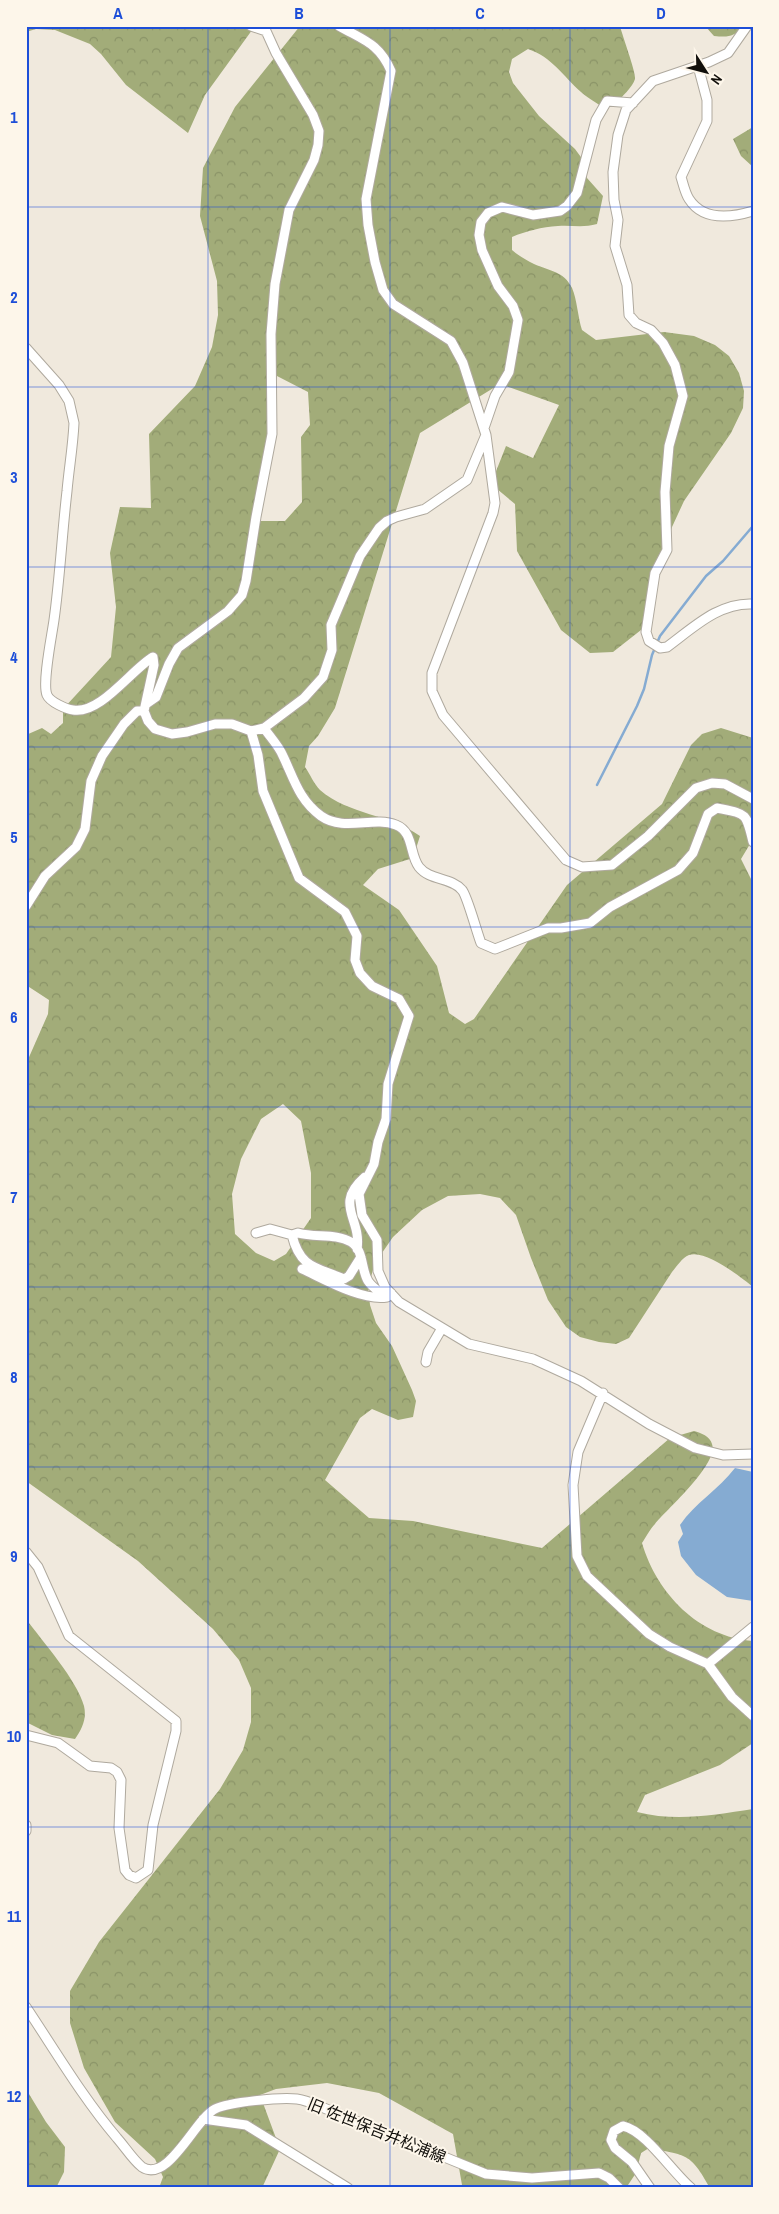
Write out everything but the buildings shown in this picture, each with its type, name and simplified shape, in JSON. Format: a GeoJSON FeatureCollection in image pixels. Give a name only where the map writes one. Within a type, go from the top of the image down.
{"type":"FeatureCollection","features":[{"type":"Feature","properties":{"kind":"street"},"geometry":{"type":"LineString","coordinates":[[26,906],[45,876],[76,847],[85,829],[91,782],[102,756],[124,724],[137,711],[145,707],[156,697],[169,664],[178,648],[228,611],[242,595],[246,582],[272,434],[271,334],[275,284],[289,210],[314,160],[318,145],[318,131],[313,115],[276,54],[269,28],[251,26]]}},
{"type":"Feature","properties":{"kind":"street"},"geometry":{"type":"LineString","coordinates":[[339,26],[377,48],[391,70],[366,199],[368,225],[383,290],[393,304],[426,324],[454,345],[463,363],[485,432],[495,503],[493,513],[432,673],[432,691],[443,715],[566,860],[582,867],[612,865],[648,836],[696,788],[712,783],[725,784],[753,799]]}},
{"type":"Feature","properties":{"kind":"street"},"geometry":{"type":"LineString","coordinates":[[747,26],[728,53],[698,66],[653,80],[626,110],[618,135],[612,172],[618,220],[615,246],[627,285],[629,316],[636,323],[651,330],[663,343],[675,365],[683,396],[669,446],[665,492],[666,550],[655,573],[646,632],[649,642],[660,648],[667,647],[718,610],[753,604]]}},
{"type":"Feature","properties":{"kind":"street"},"geometry":{"type":"LineString","coordinates":[[698,66],[707,100],[707,121],[681,177],[688,198],[700,211],[720,218],[753,211]]}},
{"type":"Feature","properties":{"kind":"street"},"geometry":{"type":"LineString","coordinates":[[26,348],[59,385],[69,401],[74,423],[60,572],[50,644],[46,689],[48,696],[53,702],[74,710],[84,708],[101,701],[128,680],[143,663],[154,657],[145,707],[148,721],[155,729],[172,734],[215,724],[232,724],[251,731],[264,728],[304,698],[323,677],[332,650],[332,625],[360,556],[379,528],[396,517],[425,509],[466,480],[485,432],[495,396],[509,372],[518,320],[513,306],[498,286],[482,250],[479,235],[480,222],[488,213],[502,207],[533,215],[560,211],[567,206],[576,193],[596,120],[607,101],[633,103]]}},
{"type":"Feature","properties":{"kind":"street"},"geometry":{"type":"LineString","coordinates":[[264,728],[283,755],[293,784],[310,806],[323,818],[350,825],[385,822],[397,825],[407,833],[419,866],[432,876],[449,882],[463,890],[481,944],[495,949],[548,928],[590,923],[610,907],[678,870],[693,853],[708,814],[717,808],[741,813],[747,820],[753,842]]}},
{"type":"Feature","properties":{"kind":"street"},"geometry":{"type":"LineString","coordinates":[[251,731],[258,755],[263,791],[300,878],[345,912],[357,936],[355,960],[360,973],[372,986],[399,999],[409,1016],[388,1084],[386,1119],[378,1142],[374,1164],[358,1194],[362,1215],[377,1240],[378,1271],[385,1287],[399,1302],[468,1344],[533,1359],[603,1393],[649,1424],[695,1448],[723,1455],[753,1454]]}},
{"type":"Feature","properties":{"kind":"street"},"geometry":{"type":"LineString","coordinates":[[369,1173],[355,1186],[348,1201],[350,1214],[359,1239],[359,1253],[367,1280],[382,1294],[391,1293]]}},
{"type":"Feature","properties":{"kind":"street"},"geometry":{"type":"LineString","coordinates":[[256,1233],[270,1228],[292,1235],[298,1233],[308,1236],[336,1238],[352,1243],[359,1253]]}},
{"type":"Feature","properties":{"kind":"street"},"geometry":{"type":"LineString","coordinates":[[292,1235],[295,1249],[303,1261],[344,1279],[349,1276],[359,1253]]}},
{"type":"Feature","properties":{"kind":"street"},"geometry":{"type":"LineString","coordinates":[[302,1270],[346,1289],[375,1298],[386,1298],[391,1293]]}},
{"type":"Feature","properties":{"kind":"street"},"geometry":{"type":"LineString","coordinates":[[426,1362],[428,1352],[442,1328]]}},
{"type":"Feature","properties":{"kind":"street"},"geometry":{"type":"LineString","coordinates":[[603,1393],[578,1452],[573,1485],[577,1556],[587,1576],[649,1634],[670,1647],[708,1664],[732,1697],[753,1716]]}},
{"type":"Feature","properties":{"kind":"street"},"geometry":{"type":"LineString","coordinates":[[26,1552],[38,1567],[69,1636],[176,1721],[176,1731],[153,1825],[148,1870],[136,1878],[129,1875],[125,1870],[119,1828],[121,1780],[117,1772],[111,1768],[90,1766],[58,1743],[26,1735]]}},
{"type":"Feature","properties":{"kind":"street"},"geometry":{"type":"LineString","coordinates":[[708,1664],[753,1626]]}},
{"type":"Feature","properties":{"kind":"street"},"geometry":{"type":"LineString","coordinates":[[26,1825],[26,1831]]}},
{"type":"Feature","properties":{"kind":"street","name":"旧 佐世保吉井松浦線"},"geometry":{"type":"LineString","coordinates":[[26,2007],[92,2109],[142,2167],[149,2169],[158,2168],[168,2163],[203,2120],[214,2110],[232,2105],[298,2099],[486,2174],[532,2178],[599,2173],[609,2178],[618,2188]]}},
{"type":"Feature","properties":{"kind":"street"},"geometry":{"type":"LineString","coordinates":[[203,2120],[246,2125],[348,2188]]}},
{"type":"Feature","properties":{"kind":"street"},"geometry":{"type":"LineString","coordinates":[[650,2188],[632,2162],[615,2148],[611,2140],[614,2131],[623,2126],[630,2128],[640,2136],[690,2188]]}},
{"type":"Feature","properties":{"kind":"green space"},"geometry":{"type":"Polygon","coordinates":[[[26,26],[255,26],[205,95],[188,133],[126,85],[101,54],[90,44],[55,30],[36,29],[26,32],[26,26]]]}},
{"type":"Feature","properties":{"kind":"green space"},"geometry":{"type":"Polygon","coordinates":[[[300,26],[620,26],[635,79],[616,104],[601,106],[583,94],[551,62],[536,52],[528,49],[512,59],[509,72],[513,83],[539,116],[575,149],[586,164],[587,178],[603,196],[597,224],[540,228],[528,231],[512,237],[512,250],[531,262],[556,272],[569,282],[574,292],[582,330],[596,340],[664,332],[694,336],[715,345],[729,356],[739,373],[744,391],[743,408],[731,433],[684,501],[672,527],[657,573],[650,615],[641,630],[613,652],[590,653],[561,630],[517,551],[515,504],[491,484],[506,446],[533,458],[559,405],[500,384],[420,433],[335,708],[318,736],[309,746],[305,767],[318,788],[331,798],[356,810],[396,823],[420,836],[413,858],[378,869],[363,885],[399,910],[437,966],[449,1013],[465,1024],[474,1019],[567,885],[662,804],[691,745],[702,734],[721,728],[753,738],[753,839],[741,859],[753,883],[753,1287],[732,1271],[713,1260],[696,1254],[689,1255],[672,1272],[629,1338],[616,1344],[580,1337],[566,1327],[548,1300],[516,1215],[500,1198],[480,1194],[448,1196],[422,1210],[393,1237],[375,1263],[368,1287],[370,1305],[376,1323],[392,1346],[416,1401],[413,1417],[398,1420],[372,1409],[360,1418],[325,1480],[369,1518],[413,1521],[542,1548],[670,1438],[694,1431],[705,1435],[711,1441],[712,1453],[708,1463],[691,1486],[653,1526],[642,1543],[658,1579],[683,1610],[698,1622],[715,1631],[733,1638],[753,1641],[753,1743],[720,1765],[645,1795],[637,1812],[666,1817],[681,1817],[753,1809],[753,2188],[710,2188],[697,2168],[686,2157],[649,2148],[641,2153],[636,2173],[626,2188],[465,2188],[462,2185],[453,2134],[379,2093],[327,2083],[276,2089],[260,2095],[280,2149],[262,2188],[159,2188],[163,2177],[155,2159],[115,2122],[84,2068],[70,2023],[70,1991],[99,1942],[220,1789],[243,1750],[251,1722],[251,1688],[239,1660],[213,1629],[138,1561],[26,1481],[26,1064],[48,1014],[49,1000],[26,985],[26,735],[42,728],[51,734],[63,723],[63,709],[111,657],[116,607],[110,553],[120,507],[151,508],[149,434],[195,386],[212,347],[218,315],[217,281],[200,216],[203,168],[235,107],[300,26]],[[277,376],[257,521],[285,521],[302,502],[301,437],[310,425],[308,392],[277,376]],[[283,1104],[261,1119],[241,1159],[232,1194],[235,1234],[256,1253],[274,1261],[286,1254],[311,1218],[311,1173],[301,1121],[283,1104]]]}},
{"type":"Feature","properties":{"kind":"green space"},"geometry":{"type":"Polygon","coordinates":[[[705,26],[742,26],[733,35],[723,37],[714,36],[705,26]]]}},
{"type":"Feature","properties":{"kind":"green space"},"geometry":{"type":"Polygon","coordinates":[[[753,127],[753,167],[741,156],[733,139],[753,127]]]}},
{"type":"Feature","properties":{"kind":"green space"},"geometry":{"type":"Polygon","coordinates":[[[26,1619],[67,1673],[80,1696],[85,1715],[82,1728],[75,1739],[52,1735],[26,1722],[26,1619]]]}},
{"type":"Feature","properties":{"kind":"green space"},"geometry":{"type":"Polygon","coordinates":[[[26,2089],[46,2122],[65,2147],[64,2172],[56,2188],[26,2188],[26,2089]]]}},
{"type":"Feature","properties":{"kind":"water"},"geometry":{"type":"Polygon","coordinates":[[[735,1468],[753,1472],[753,1601],[727,1597],[696,1575],[681,1556],[678,1542],[683,1534],[680,1525],[686,1517],[735,1468]]]}},
{"type":"Feature","properties":{"kind":"waterway"},"geometry":{"type":"LineString","coordinates":[[597,785],[637,706],[644,689],[652,655],[660,636],[706,576],[723,561],[753,526]]}}]}
